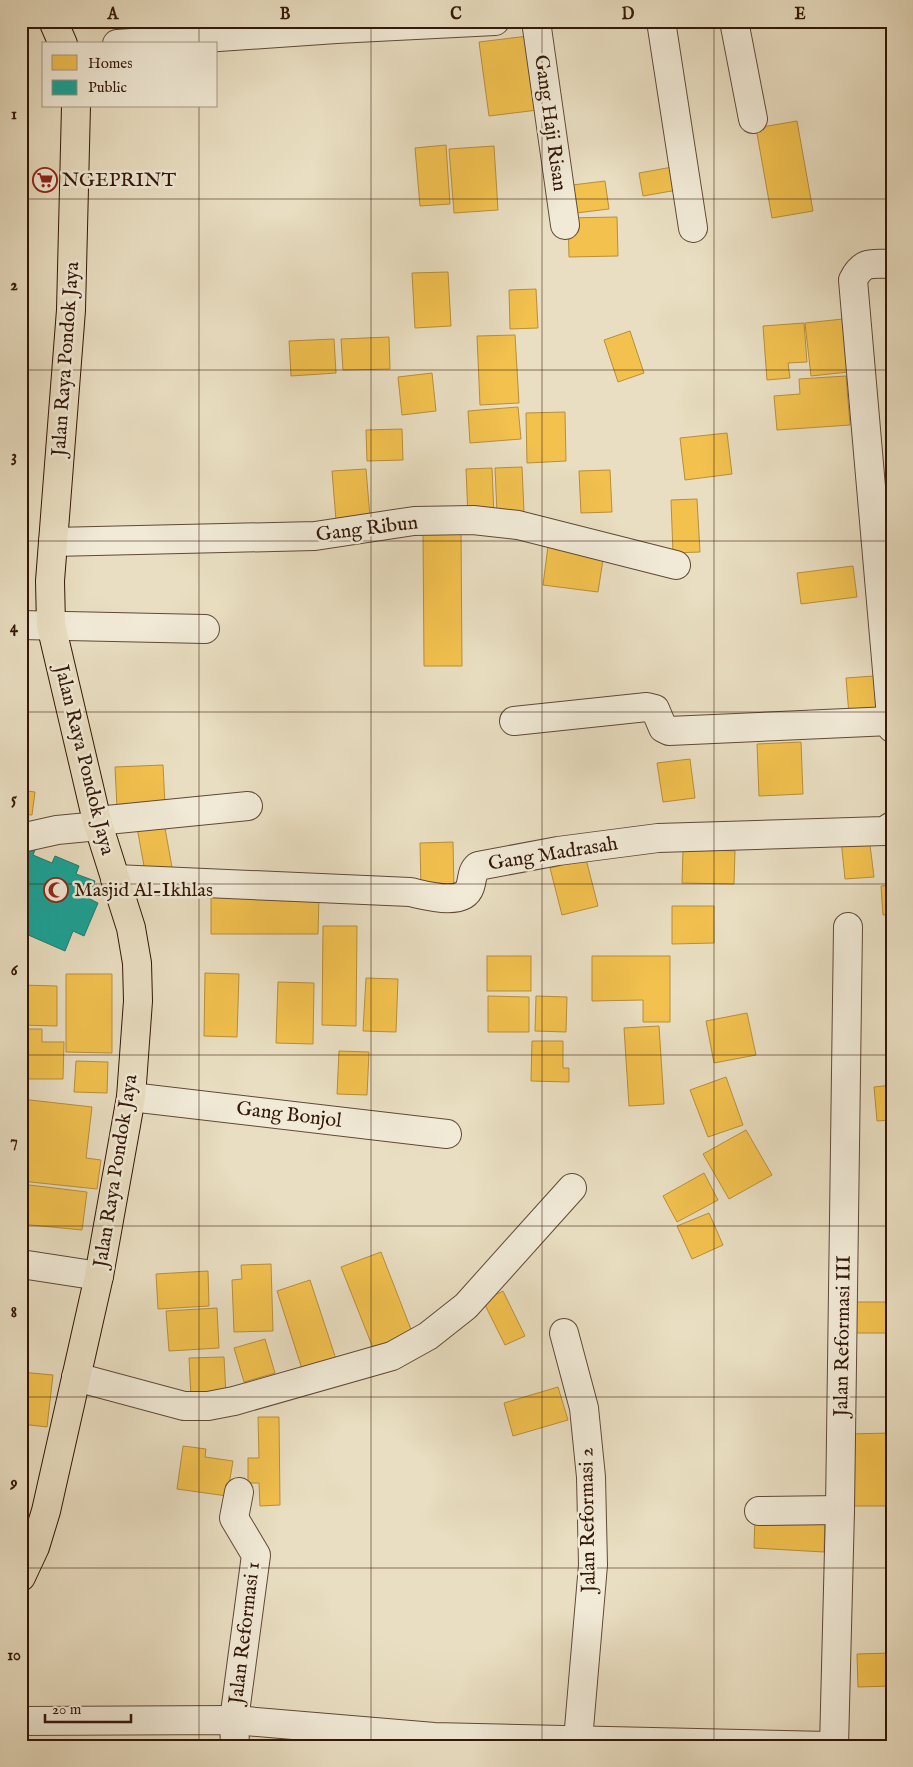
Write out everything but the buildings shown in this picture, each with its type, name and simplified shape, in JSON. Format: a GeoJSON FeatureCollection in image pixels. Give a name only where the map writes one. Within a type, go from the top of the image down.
{"type":"FeatureCollection","features":[{"type":"Feature","properties":{"kind":"main road"},"geometry":{"type":"LineString","coordinates":[[53,21],[62,42]]}},
{"type":"Feature","properties":{"kind":"main road","name":"Jalan Raya Pondok Jaya"},"geometry":{"type":"LineString","coordinates":[[21,1577],[34,1547],[46,1511],[99,1276],[131,1097],[137,1037],[138,963],[130,928],[98,824],[51,625],[50,581],[72,310],[76,108]]}},
{"type":"Feature","properties":{"kind":"street"},"geometry":{"type":"LineString","coordinates":[[147,42],[495,21]]}},
{"type":"Feature","properties":{"kind":"street","name":"Gang Haji Risan"},"geometry":{"type":"LineString","coordinates":[[536,21],[565,225]]}},
{"type":"Feature","properties":{"kind":"street"},"geometry":{"type":"LineString","coordinates":[[661,21],[692,228]]}},
{"type":"Feature","properties":{"kind":"street"},"geometry":{"type":"LineString","coordinates":[[734,21],[753,119]]}},
{"type":"Feature","properties":{"kind":"street"},"geometry":{"type":"LineString","coordinates":[[892,264],[863,265],[858,269],[853,280],[892,728]]}},
{"type":"Feature","properties":{"kind":"street","name":"Gang Ribun"},"geometry":{"type":"LineString","coordinates":[[53,542],[315,536],[414,521],[473,520],[518,525],[676,565]]}},
{"type":"Feature","properties":{"kind":"street"},"geometry":{"type":"LineString","coordinates":[[21,625],[205,629]]}},
{"type":"Feature","properties":{"kind":"street"},"geometry":{"type":"LineString","coordinates":[[514,721],[647,707],[655,709],[663,728],[669,731],[891,722]]}},
{"type":"Feature","properties":{"kind":"street"},"geometry":{"type":"LineString","coordinates":[[21,838],[98,824],[248,806]]}},
{"type":"Feature","properties":{"kind":"street","name":"Gang Madrasah"},"geometry":{"type":"LineString","coordinates":[[115,879],[410,892],[452,899],[464,897],[470,887],[473,872],[478,866],[558,851],[658,838],[884,831],[892,826]]}},
{"type":"Feature","properties":{"kind":"street","name":"Jalan Reformasi III"},"geometry":{"type":"LineString","coordinates":[[834,1746],[840,1510],[848,927]]}},
{"type":"Feature","properties":{"kind":"street","name":"Gang Bonjol"},"geometry":{"type":"LineString","coordinates":[[131,1097],[447,1134]]}},
{"type":"Feature","properties":{"kind":"street"},"geometry":{"type":"LineString","coordinates":[[76,1377],[184,1406],[208,1406],[234,1401],[392,1356],[428,1336],[466,1306],[572,1188]]}},
{"type":"Feature","properties":{"kind":"street"},"geometry":{"type":"LineString","coordinates":[[21,1264],[99,1276]]}},
{"type":"Feature","properties":{"kind":"street","name":"Jalan Reformasi 2"},"geometry":{"type":"LineString","coordinates":[[564,1333],[584,1408],[591,1477],[593,1565],[578,1740]]}},
{"type":"Feature","properties":{"kind":"street","name":"Jalan Reformasi 1"},"geometry":{"type":"LineString","coordinates":[[234,1733],[256,1555],[234,1518],[240,1492]]}},
{"type":"Feature","properties":{"kind":"street"},"geometry":{"type":"LineString","coordinates":[[759,1511],[840,1510]]}},
{"type":"Feature","properties":{"kind":"street"},"geometry":{"type":"LineString","coordinates":[[21,1721],[234,1733],[434,1741],[578,1740],[828,1746]]}},
{"type":"Feature","properties":{"kind":"place","name":"NGEPRINT"},"geometry":{"type":"Point","coordinates":[45,180]}},
{"type":"Feature","properties":{"kind":"place","name":"Masjid Al-Ikhlas"},"geometry":{"type":"Point","coordinates":[56,890]}}]}
